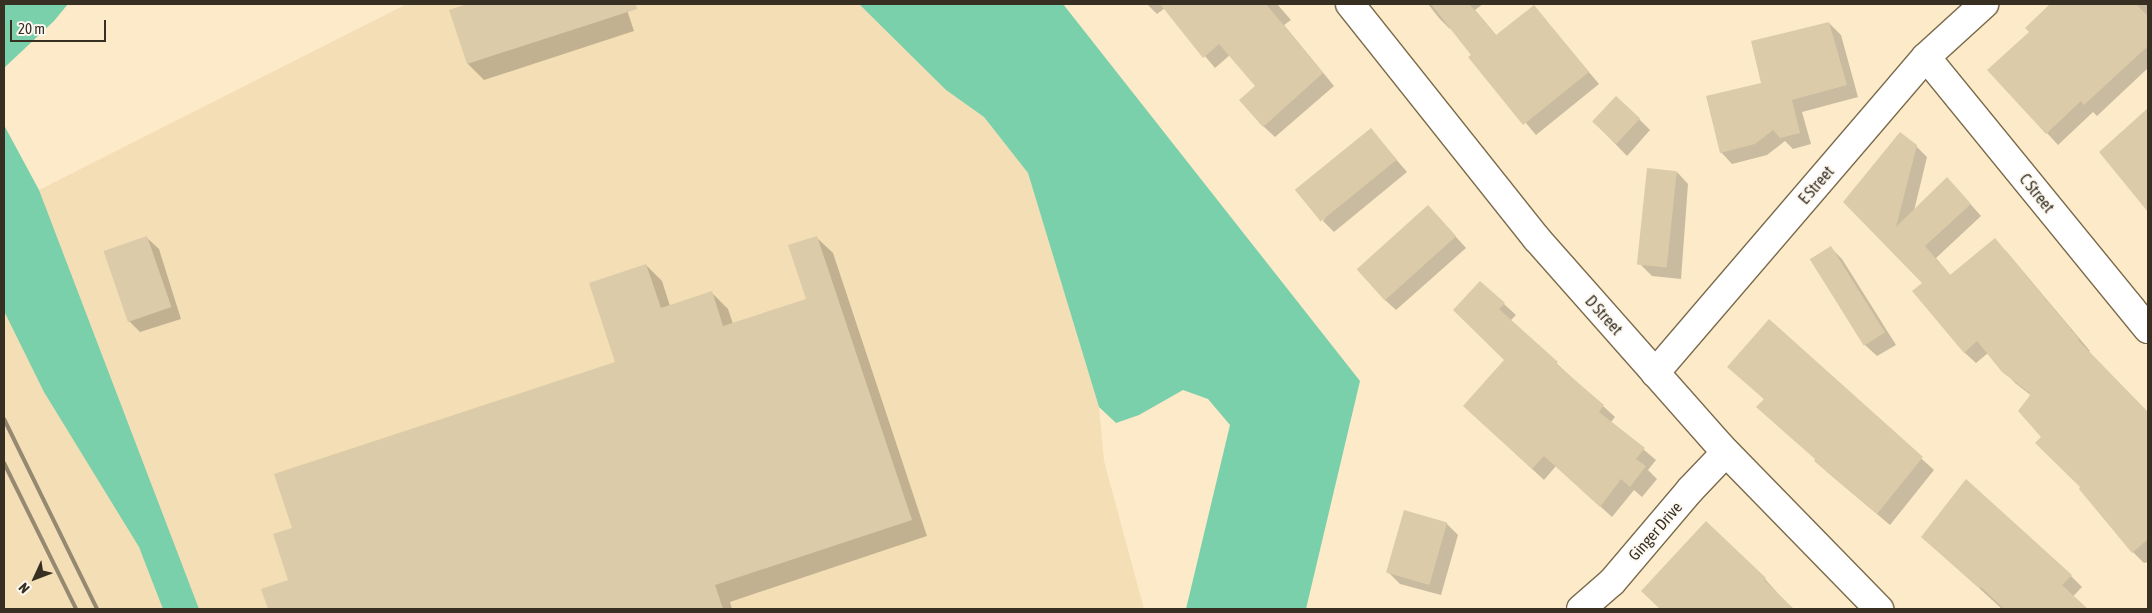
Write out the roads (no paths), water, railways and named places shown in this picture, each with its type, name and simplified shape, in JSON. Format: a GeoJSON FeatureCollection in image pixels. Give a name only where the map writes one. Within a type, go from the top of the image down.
{"type":"FeatureCollection","features":[{"type":"Feature","properties":{"kind":"street","name":"D Street"},"geometry":{"type":"LineString","coordinates":[[1350,4],[1537,239],[1726,452],[1879,609]]}},
{"type":"Feature","properties":{"kind":"street","name":"E Street"},"geometry":{"type":"LineString","coordinates":[[1655,373],[1926,57],[1984,4]]}},
{"type":"Feature","properties":{"kind":"street","name":"C Street"},"geometry":{"type":"LineString","coordinates":[[1926,57],[2148,329]]}},
{"type":"Feature","properties":{"kind":"street","name":"Ginger Drive"},"geometry":{"type":"LineString","coordinates":[[1582,609],[1612,582],[1690,490],[1726,452]]}},
{"type":"Feature","properties":{"kind":"railway"},"geometry":{"type":"LineString","coordinates":[[4,419],[97,609]]}},
{"type":"Feature","properties":{"kind":"railway"},"geometry":{"type":"LineString","coordinates":[[4,463],[76,609]]}}]}
